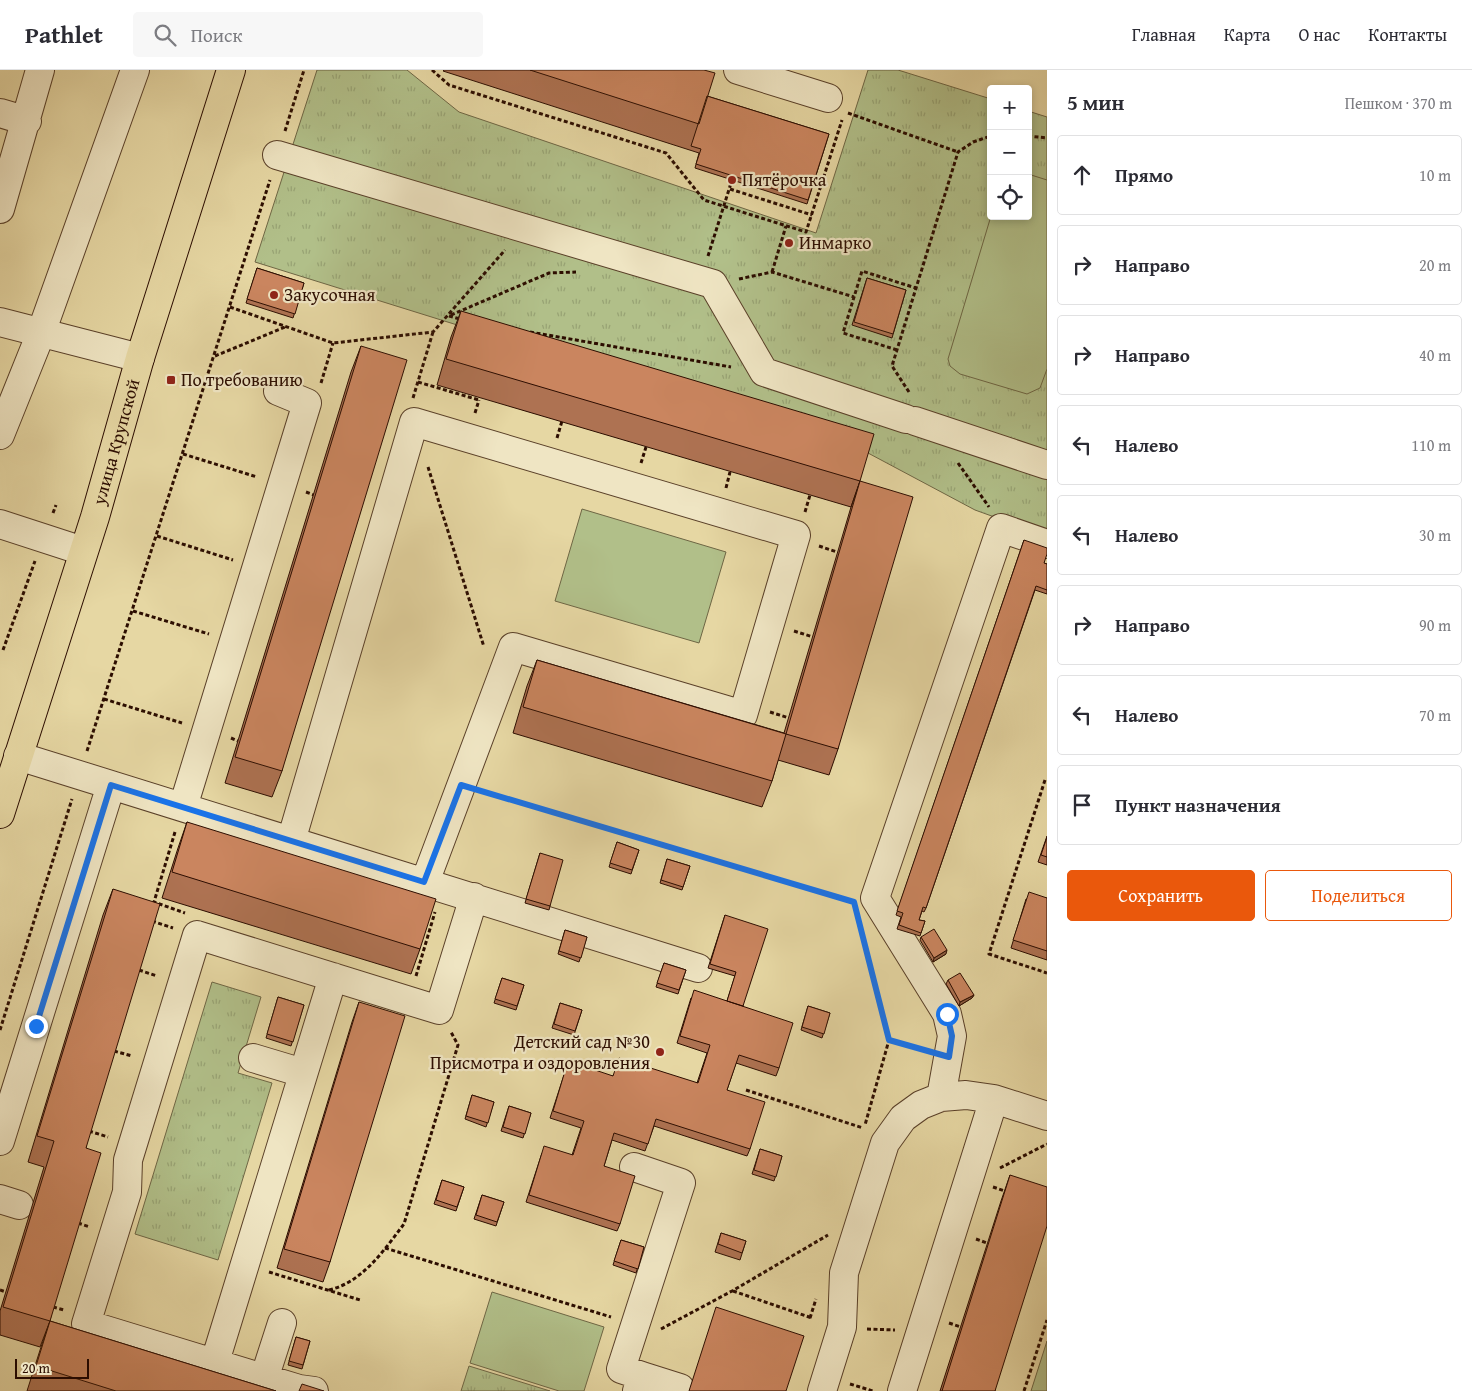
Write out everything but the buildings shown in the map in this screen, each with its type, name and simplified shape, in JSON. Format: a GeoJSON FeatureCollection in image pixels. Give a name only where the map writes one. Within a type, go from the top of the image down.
{"type":"FeatureCollection","features":[{"type":"Feature","properties":{"kind":"main road","name":"улица Крупской"},"geometry":{"type":"LineString","coordinates":[[0,814],[83,552],[140,358],[231,70]]}},
{"type":"Feature","properties":{"kind":"street"},"geometry":{"type":"LineString","coordinates":[[1,200],[27,121],[40,70]]}},
{"type":"Feature","properties":{"kind":"street"},"geometry":{"type":"LineString","coordinates":[[0,435],[41,333],[135,70]]}},
{"type":"Feature","properties":{"kind":"street"},"geometry":{"type":"LineString","coordinates":[[738,70],[785,77],[828,98]]}},
{"type":"Feature","properties":{"kind":"street"},"geometry":{"type":"LineString","coordinates":[[0,113],[27,121]]}},
{"type":"Feature","properties":{"kind":"street"},"geometry":{"type":"LineString","coordinates":[[277,155],[707,282],[764,372],[1047,465]]}},
{"type":"Feature","properties":{"kind":"street"},"geometry":{"type":"LineString","coordinates":[[0,322],[140,358]]}},
{"type":"Feature","properties":{"kind":"street"},"geometry":{"type":"LineString","coordinates":[[183,807],[306,403],[278,391]]}},
{"type":"Feature","properties":{"kind":"street"},"geometry":{"type":"LineString","coordinates":[[291,841],[414,422],[796,535],[743,715],[513,647],[461,785],[434,885]]}},
{"type":"Feature","properties":{"kind":"street"},"geometry":{"type":"LineString","coordinates":[[0,524],[83,552]]}},
{"type":"Feature","properties":{"kind":"street"},"geometry":{"type":"LineString","coordinates":[[941,1097],[952,1036],[947,1014],[875,898],[1001,528],[1047,544]]}},
{"type":"Feature","properties":{"kind":"street"},"geometry":{"type":"LineString","coordinates":[[18,756],[698,968]]}},
{"type":"Feature","properties":{"kind":"street"},"geometry":{"type":"LineString","coordinates":[[0,1141],[111,785]]}},
{"type":"Feature","properties":{"kind":"street"},"geometry":{"type":"LineString","coordinates":[[314,1391],[298,1389],[86,1324],[127,1192],[130,1152],[192,924],[333,977],[439,1010],[474,897]]}},
{"type":"Feature","properties":{"kind":"street"},"geometry":{"type":"LineString","coordinates":[[206,1391],[333,977]]}},
{"type":"Feature","properties":{"kind":"street"},"geometry":{"type":"LineString","coordinates":[[253,1058],[303,1073]]}},
{"type":"Feature","properties":{"kind":"street"},"geometry":{"type":"LineString","coordinates":[[822,1391],[842,1327],[844,1273],[885,1143],[902,1118],[921,1105],[941,1097],[966,1095],[994,1098],[1047,1116]]}},
{"type":"Feature","properties":{"kind":"street"},"geometry":{"type":"LineString","coordinates":[[902,1391],[972,1180],[994,1098]]}},
{"type":"Feature","properties":{"kind":"street"},"geometry":{"type":"LineString","coordinates":[[634,1168],[681,1183],[621,1369],[640,1384],[681,1383]]}},
{"type":"Feature","properties":{"kind":"street"},"geometry":{"type":"LineString","coordinates":[[264,1379],[282,1323]]}},
{"type":"Feature","properties":{"kind":"path"},"geometry":{"type":"LineString","coordinates":[[0,1030],[79,775],[157,536],[304,70]]}},
{"type":"Feature","properties":{"kind":"path"},"geometry":{"type":"LineString","coordinates":[[432,70],[448,85],[666,153],[704,200],[806,232],[844,112],[958,152]]}},
{"type":"Feature","properties":{"kind":"path"},"geometry":{"type":"LineString","coordinates":[[1032,136],[1047,138]]}},
{"type":"Feature","properties":{"kind":"path"},"geometry":{"type":"LineString","coordinates":[[892,366],[958,152],[973,142],[987,137]]}},
{"type":"Feature","properties":{"kind":"path"},"geometry":{"type":"LineString","coordinates":[[821,160],[828,162]]}},
{"type":"Feature","properties":{"kind":"path"},"geometry":{"type":"LineString","coordinates":[[732,180],[724,206],[707,282],[772,272],[854,297]]}},
{"type":"Feature","properties":{"kind":"path"},"geometry":{"type":"LineString","coordinates":[[730,189],[812,215]]}},
{"type":"Feature","properties":{"kind":"path"},"geometry":{"type":"LineString","coordinates":[[772,272],[786,226]]}},
{"type":"Feature","properties":{"kind":"path"},"geometry":{"type":"LineString","coordinates":[[414,422],[410,407],[433,332],[449,316],[524,228]]}},
{"type":"Feature","properties":{"kind":"path"},"geometry":{"type":"LineString","coordinates":[[897,350],[843,333],[854,297],[862,271],[916,288]]}},
{"type":"Feature","properties":{"kind":"path"},"geometry":{"type":"LineString","coordinates":[[449,316],[549,273],[578,272]]}},
{"type":"Feature","properties":{"kind":"path"},"geometry":{"type":"LineString","coordinates":[[230,307],[333,343],[433,332]]}},
{"type":"Feature","properties":{"kind":"path"},"geometry":{"type":"LineString","coordinates":[[449,316],[463,320]]}},
{"type":"Feature","properties":{"kind":"path"},"geometry":{"type":"LineString","coordinates":[[214,357],[286,327]]}},
{"type":"Feature","properties":{"kind":"path"},"geometry":{"type":"LineString","coordinates":[[528,332],[764,372]]}},
{"type":"Feature","properties":{"kind":"path"},"geometry":{"type":"LineString","coordinates":[[319,387],[333,343]]}},
{"type":"Feature","properties":{"kind":"path"},"geometry":{"type":"LineString","coordinates":[[418,382],[479,400]]}},
{"type":"Feature","properties":{"kind":"path"},"geometry":{"type":"LineString","coordinates":[[183,454],[281,485]]}},
{"type":"Feature","properties":{"kind":"path"},"geometry":{"type":"LineString","coordinates":[[426,460],[485,651]]}},
{"type":"Feature","properties":{"kind":"path"},"geometry":{"type":"LineString","coordinates":[[2,650],[56,505]]}},
{"type":"Feature","properties":{"kind":"path"},"geometry":{"type":"LineString","coordinates":[[157,536],[256,567]]}},
{"type":"Feature","properties":{"kind":"path"},"geometry":{"type":"LineString","coordinates":[[133,611],[234,642]]}},
{"type":"Feature","properties":{"kind":"path"},"geometry":{"type":"LineString","coordinates":[[789,630],[812,637]]}},
{"type":"Feature","properties":{"kind":"path"},"geometry":{"type":"LineString","coordinates":[[104,699],[206,731]]}},
{"type":"Feature","properties":{"kind":"path"},"geometry":{"type":"LineString","coordinates":[[773,713],[789,718]]}},
{"type":"Feature","properties":{"kind":"path"},"geometry":{"type":"LineString","coordinates":[[1045,780],[989,954],[1047,973]]}},
{"type":"Feature","properties":{"kind":"path"},"geometry":{"type":"LineString","coordinates":[[461,785],[854,902]]}},
{"type":"Feature","properties":{"kind":"path"},"geometry":{"type":"LineString","coordinates":[[183,807],[154,902],[192,924]]}},
{"type":"Feature","properties":{"kind":"path"},"geometry":{"type":"LineString","coordinates":[[408,1000],[434,885]]}},
{"type":"Feature","properties":{"kind":"path"},"geometry":{"type":"LineString","coordinates":[[858,920],[889,1040],[861,1138]]}},
{"type":"Feature","properties":{"kind":"path"},"geometry":{"type":"LineString","coordinates":[[151,921],[192,924]]}},
{"type":"Feature","properties":{"kind":"path"},"geometry":{"type":"LineString","coordinates":[[327,1290],[342,1286],[356,1279],[404,1224],[458,1045],[439,1010]]}},
{"type":"Feature","properties":{"kind":"path"},"geometry":{"type":"LineString","coordinates":[[889,1040],[949,1057]]}},
{"type":"Feature","properties":{"kind":"path"},"geometry":{"type":"LineString","coordinates":[[746,1090],[864,1128]]}},
{"type":"Feature","properties":{"kind":"path"},"geometry":{"type":"LineString","coordinates":[[972,1180],[1047,1144]]}},
{"type":"Feature","properties":{"kind":"path"},"geometry":{"type":"LineString","coordinates":[[972,1180],[1011,1192]]}},
{"type":"Feature","properties":{"kind":"path"},"geometry":{"type":"LineString","coordinates":[[385,1248],[632,1335],[732,1291],[835,1231]]}},
{"type":"Feature","properties":{"kind":"path"},"geometry":{"type":"LineString","coordinates":[[973,1239],[988,1244]]}},
{"type":"Feature","properties":{"kind":"path"},"geometry":{"type":"LineString","coordinates":[[263,1270],[360,1300]]}},
{"type":"Feature","properties":{"kind":"path"},"geometry":{"type":"LineString","coordinates":[[0,1290],[6,1292]]}},
{"type":"Feature","properties":{"kind":"path"},"geometry":{"type":"LineString","coordinates":[[810,1318],[818,1292]]}},
{"type":"Feature","properties":{"kind":"path"},"geometry":{"type":"LineString","coordinates":[[1024,1391],[1047,1320]]}},
{"type":"Feature","properties":{"kind":"path"},"geometry":{"type":"LineString","coordinates":[[946,1322],[961,1327]]}},
{"type":"Feature","properties":{"kind":"green space"},"geometry":{"type":"Polygon","coordinates":[[[317,70],[407,70],[459,112],[816,233],[868,70],[898,70],[987,98],[987,220],[1032,220],[1032,112],[1047,117],[1047,536],[975,510],[868,453],[255,262],[317,70]]]}},
{"type":"Feature","properties":{"kind":"green space"},"geometry":{"type":"Polygon","coordinates":[[[1032,175],[1047,180],[1047,369],[1040,388],[1027,394],[960,374],[950,366],[948,359],[990,220],[1032,220],[1032,175]]]}},
{"type":"Feature","properties":{"kind":"green space"},"geometry":{"type":"Polygon","coordinates":[[[582,509],[726,552],[699,643],[555,601],[582,509]]]}},
{"type":"Feature","properties":{"kind":"green space"},"geometry":{"type":"Polygon","coordinates":[[[212,982],[261,997],[238,1073],[272,1083],[218,1260],[135,1234],[212,982]]]}},
{"type":"Feature","properties":{"kind":"green space"},"geometry":{"type":"Polygon","coordinates":[[[492,1292],[604,1327],[584,1391],[559,1391],[470,1363],[492,1292]]]}},
{"type":"Feature","properties":{"kind":"green space"},"geometry":{"type":"Polygon","coordinates":[[[1047,1341],[1047,1391],[1031,1391],[1047,1341]]]}},
{"type":"Feature","properties":{"kind":"green space"},"geometry":{"type":"Polygon","coordinates":[[[469,1366],[550,1391],[461,1391],[469,1366]]]}},
{"type":"Feature","properties":{"kind":"place","name":"Пятёрочка"},"geometry":{"type":"Point","coordinates":[732,180]}},
{"type":"Feature","properties":{"kind":"place","name":"Инмарко"},"geometry":{"type":"Point","coordinates":[789,243]}},
{"type":"Feature","properties":{"kind":"place","name":"Закусочная"},"geometry":{"type":"Point","coordinates":[274,295]}},
{"type":"Feature","properties":{"kind":"place","name":"По требованию"},"geometry":{"type":"Point","coordinates":[171,380]}},
{"type":"Feature","properties":{"kind":"place","name":"Детский сад №30 Присмотра и оздоровления"},"geometry":{"type":"Point","coordinates":[660,1052]}},
{"type":"Feature","properties":{"kind":"route"},"geometry":{"type":"LineString","coordinates":[[36,1026],[111,785],[424,882],[461,785],[854,902],[889,1040],[949,1057],[952,1036],[947,1014]]}}]}
